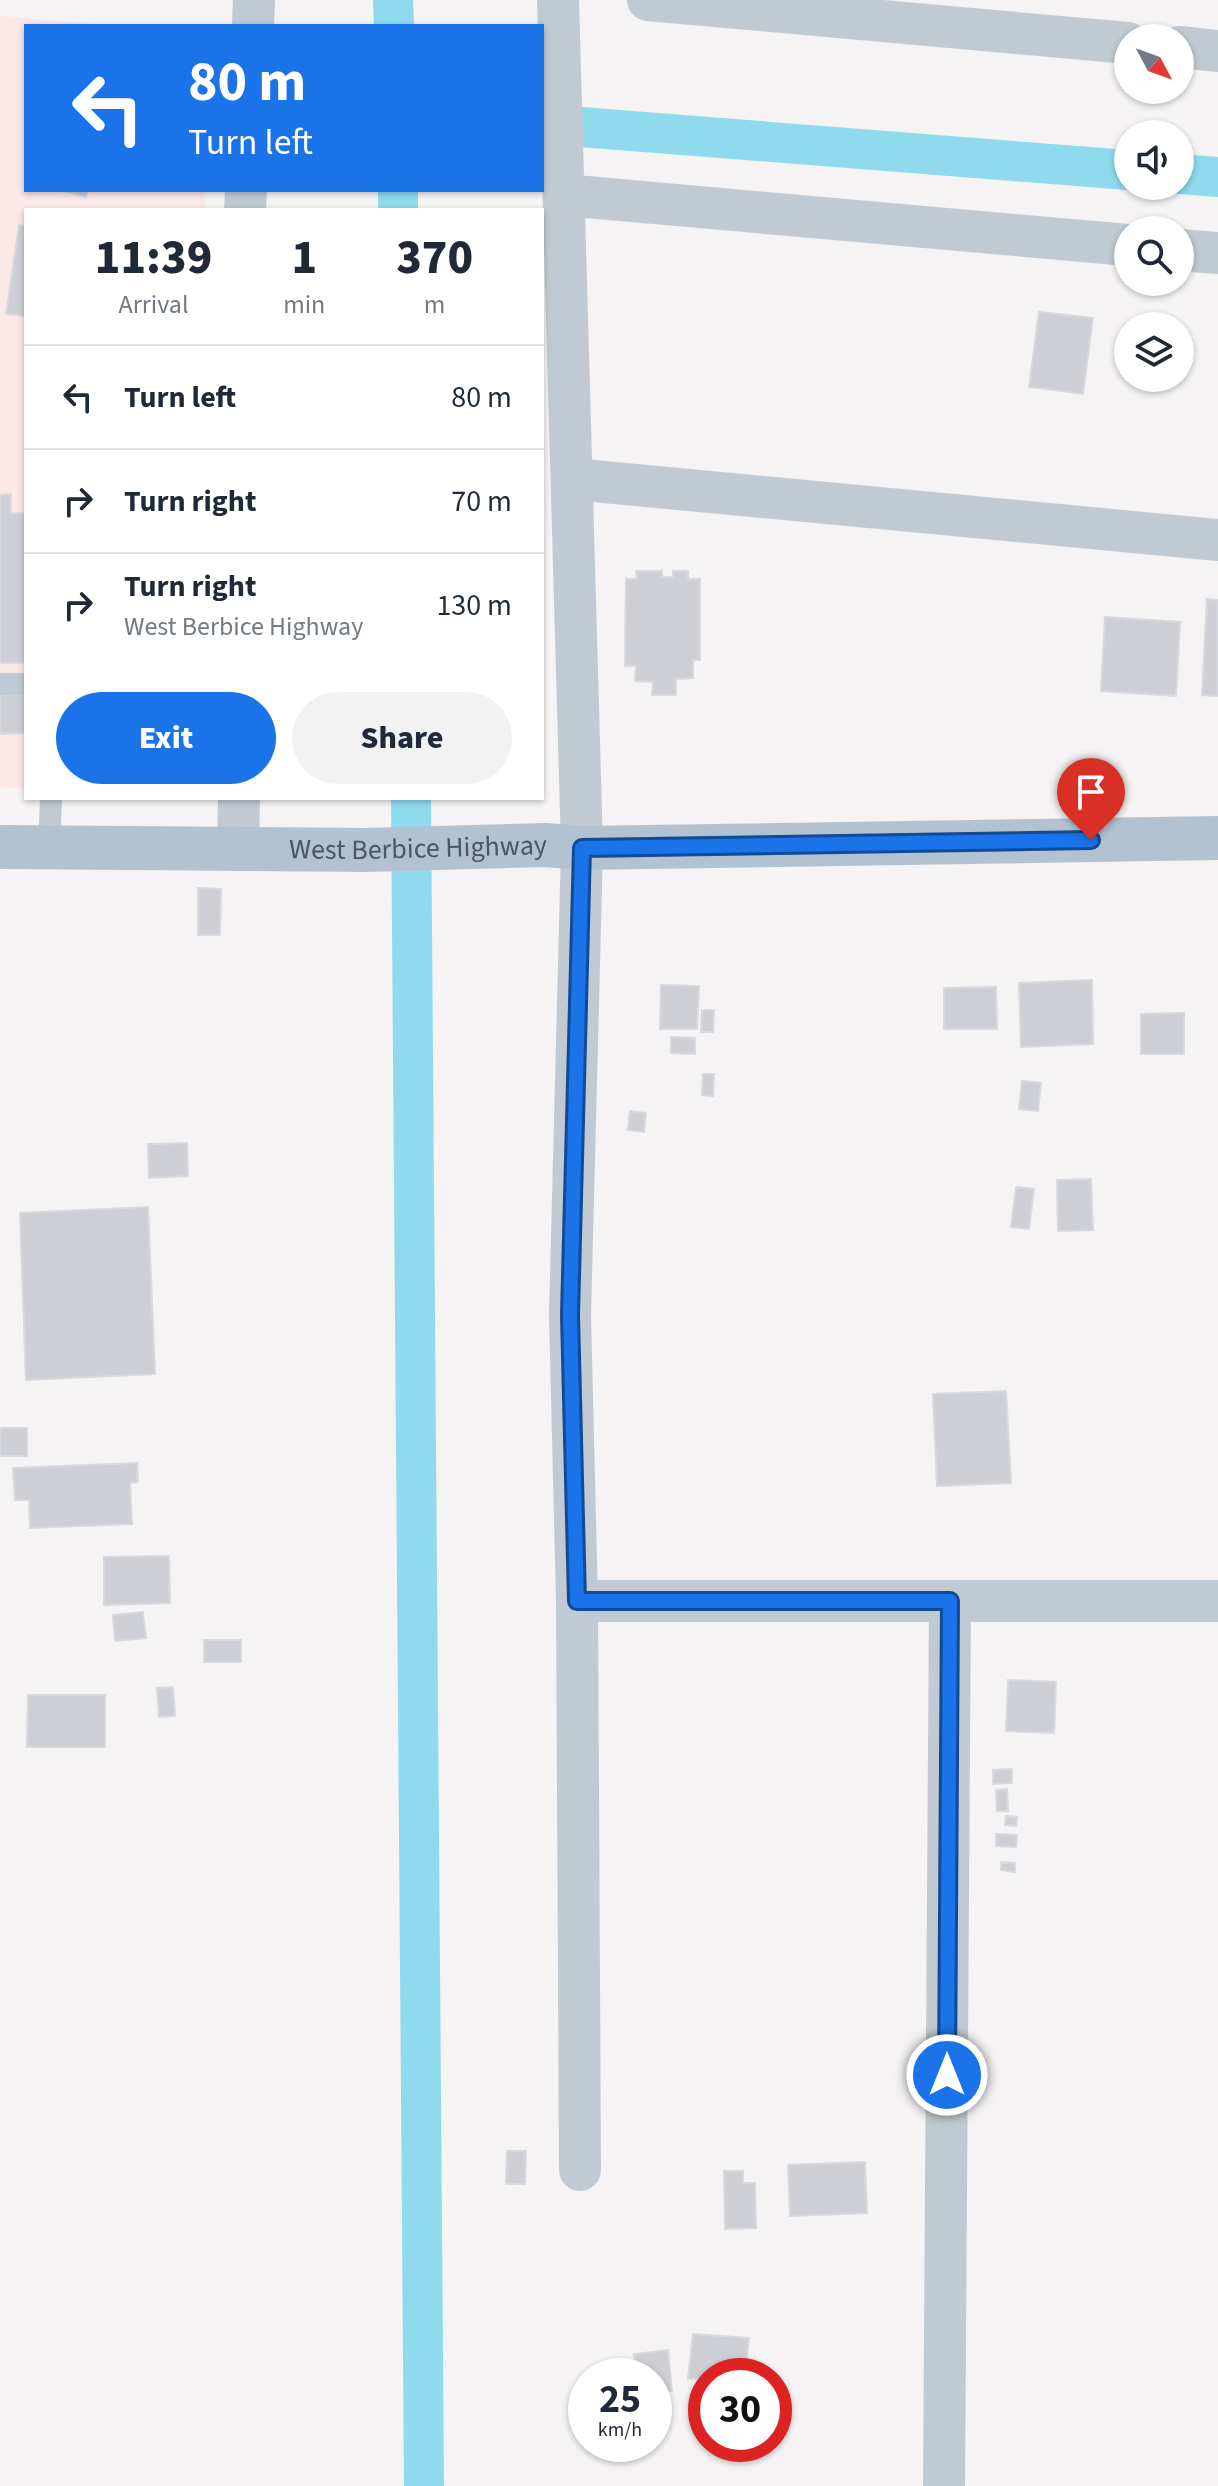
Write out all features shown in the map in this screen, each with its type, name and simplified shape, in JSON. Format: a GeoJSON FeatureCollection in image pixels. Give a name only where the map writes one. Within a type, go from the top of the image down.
{"type":"FeatureCollection","features":[{"type":"Feature","properties":{"kind":"main road","name":"West Berbice Highway"},"geometry":{"type":"LineString","coordinates":[[0,847],[365,850],[1218,838]]}},
{"type":"Feature","properties":{"kind":"street"},"geometry":{"type":"LineString","coordinates":[[253,24],[254,0]]}},
{"type":"Feature","properties":{"kind":"street"},"geometry":{"type":"LineString","coordinates":[[558,0],[572,479],[564,846],[577,1601],[580,2170]]}},
{"type":"Feature","properties":{"kind":"street"},"geometry":{"type":"LineString","coordinates":[[648,0],[1114,42]]}},
{"type":"Feature","properties":{"kind":"street"},"geometry":{"type":"LineString","coordinates":[[1194,48],[1218,51]]}},
{"type":"Feature","properties":{"kind":"street"},"geometry":{"type":"LineString","coordinates":[[564,195],[1114,244]]}},
{"type":"Feature","properties":{"kind":"street"},"geometry":{"type":"LineString","coordinates":[[1194,251],[1218,253]]}},
{"type":"Feature","properties":{"kind":"street"},"geometry":{"type":"LineString","coordinates":[[572,479],[1218,540]]}},
{"type":"Feature","properties":{"kind":"street"},"geometry":{"type":"LineString","coordinates":[[238,850],[239,800]]}},
{"type":"Feature","properties":{"kind":"street"},"geometry":{"type":"LineString","coordinates":[[577,1601],[1218,1601]]}},
{"type":"Feature","properties":{"kind":"street"},"geometry":{"type":"LineString","coordinates":[[944,2486],[950,1601]]}},
{"type":"Feature","properties":{"kind":"lane"},"geometry":{"type":"LineString","coordinates":[[0,684],[24,684]]}},
{"type":"Feature","properties":{"kind":"lane"},"geometry":{"type":"LineString","coordinates":[[49,848],[51,800]]}},
{"type":"Feature","properties":{"kind":"shaded area"},"geometry":{"type":"Polygon","coordinates":[[[0,16],[94,24],[24,24],[24,192],[204,192],[206,208],[24,208],[24,789],[0,787],[0,16]]]}},
{"type":"Feature","properties":{"kind":"building"},"geometry":{"type":"Polygon","coordinates":[[[67,192],[87,192],[86,197],[67,192]]]}},
{"type":"Feature","properties":{"kind":"building"},"geometry":{"type":"Polygon","coordinates":[[[19,225],[24,226],[24,316],[6,314],[19,225]]]}},
{"type":"Feature","properties":{"kind":"building"},"geometry":{"type":"Polygon","coordinates":[[[1039,312],[1093,318],[1083,394],[1029,387],[1039,312]]]}},
{"type":"Feature","properties":{"kind":"building"},"geometry":{"type":"Polygon","coordinates":[[[11,494],[11,513],[24,513],[24,663],[0,663],[0,495],[11,494]]]}},
{"type":"Feature","properties":{"kind":"building"},"geometry":{"type":"Polygon","coordinates":[[[636,571],[662,571],[662,577],[673,577],[673,571],[688,571],[688,579],[700,579],[700,660],[693,660],[693,678],[676,679],[676,695],[652,695],[653,682],[635,681],[636,666],[625,666],[626,579],[637,579],[636,571]]]}},
{"type":"Feature","properties":{"kind":"building"},"geometry":{"type":"Polygon","coordinates":[[[1207,599],[1218,600],[1218,696],[1202,695],[1207,599]]]}},
{"type":"Feature","properties":{"kind":"building"},"geometry":{"type":"Polygon","coordinates":[[[1105,617],[1180,622],[1176,696],[1101,691],[1105,617]]]}},
{"type":"Feature","properties":{"kind":"building"},"geometry":{"type":"Polygon","coordinates":[[[0,692],[24,692],[24,733],[0,734],[0,692]]]}},
{"type":"Feature","properties":{"kind":"building"},"geometry":{"type":"Polygon","coordinates":[[[198,888],[221,889],[220,935],[198,935],[198,888]]]}},
{"type":"Feature","properties":{"kind":"building"},"geometry":{"type":"Polygon","coordinates":[[[1092,980],[1093,1044],[1021,1047],[1019,983],[1092,980]]]}},
{"type":"Feature","properties":{"kind":"building"},"geometry":{"type":"Polygon","coordinates":[[[661,985],[699,986],[697,1029],[660,1029],[661,985]]]}},
{"type":"Feature","properties":{"kind":"building"},"geometry":{"type":"Polygon","coordinates":[[[996,987],[997,1029],[944,1029],[944,988],[996,987]]]}},
{"type":"Feature","properties":{"kind":"building"},"geometry":{"type":"Polygon","coordinates":[[[702,1010],[714,1010],[713,1032],[701,1032],[702,1010]]]}},
{"type":"Feature","properties":{"kind":"building"},"geometry":{"type":"Polygon","coordinates":[[[1184,1013],[1184,1054],[1141,1054],[1141,1014],[1184,1013]]]}},
{"type":"Feature","properties":{"kind":"building"},"geometry":{"type":"Polygon","coordinates":[[[671,1037],[695,1038],[695,1054],[671,1053],[671,1037]]]}},
{"type":"Feature","properties":{"kind":"building"},"geometry":{"type":"Polygon","coordinates":[[[703,1074],[714,1074],[713,1096],[702,1095],[703,1074]]]}},
{"type":"Feature","properties":{"kind":"building"},"geometry":{"type":"Polygon","coordinates":[[[1022,1081],[1041,1083],[1038,1111],[1019,1109],[1022,1081]]]}},
{"type":"Feature","properties":{"kind":"building"},"geometry":{"type":"Polygon","coordinates":[[[630,1111],[646,1113],[644,1132],[628,1130],[630,1111]]]}},
{"type":"Feature","properties":{"kind":"building"},"geometry":{"type":"Polygon","coordinates":[[[187,1143],[188,1176],[149,1178],[148,1144],[187,1143]]]}},
{"type":"Feature","properties":{"kind":"building"},"geometry":{"type":"Polygon","coordinates":[[[1091,1179],[1093,1230],[1058,1231],[1057,1180],[1091,1179]]]}},
{"type":"Feature","properties":{"kind":"building"},"geometry":{"type":"Polygon","coordinates":[[[1016,1187],[1034,1189],[1029,1229],[1011,1227],[1016,1187]]]}},
{"type":"Feature","properties":{"kind":"building"},"geometry":{"type":"Polygon","coordinates":[[[148,1207],[155,1374],[26,1380],[20,1213],[148,1207]]]}},
{"type":"Feature","properties":{"kind":"building"},"geometry":{"type":"Polygon","coordinates":[[[1006,1391],[1011,1483],[937,1486],[933,1394],[1006,1391]]]}},
{"type":"Feature","properties":{"kind":"building"},"geometry":{"type":"Polygon","coordinates":[[[0,1428],[27,1428],[27,1456],[0,1456],[0,1428]]]}},
{"type":"Feature","properties":{"kind":"building"},"geometry":{"type":"Polygon","coordinates":[[[137,1463],[138,1482],[130,1483],[132,1524],[30,1528],[29,1500],[15,1500],[13,1468],[137,1463]]]}},
{"type":"Feature","properties":{"kind":"building"},"geometry":{"type":"Polygon","coordinates":[[[169,1556],[170,1603],[104,1605],[104,1557],[169,1556]]]}},
{"type":"Feature","properties":{"kind":"building"},"geometry":{"type":"Polygon","coordinates":[[[143,1612],[146,1638],[115,1641],[113,1615],[143,1612]]]}},
{"type":"Feature","properties":{"kind":"building"},"geometry":{"type":"Polygon","coordinates":[[[204,1640],[241,1640],[241,1662],[204,1662],[204,1640]]]}},
{"type":"Feature","properties":{"kind":"building"},"geometry":{"type":"Polygon","coordinates":[[[1008,1680],[1056,1682],[1054,1733],[1006,1731],[1008,1680]]]}},
{"type":"Feature","properties":{"kind":"building"},"geometry":{"type":"Polygon","coordinates":[[[173,1687],[175,1716],[159,1717],[157,1688],[173,1687]]]}},
{"type":"Feature","properties":{"kind":"building"},"geometry":{"type":"Polygon","coordinates":[[[28,1695],[105,1695],[105,1747],[27,1747],[28,1695]]]}},
{"type":"Feature","properties":{"kind":"building"},"geometry":{"type":"Polygon","coordinates":[[[1012,1769],[1012,1783],[993,1784],[993,1770],[1012,1769]]]}},
{"type":"Feature","properties":{"kind":"building"},"geometry":{"type":"Polygon","coordinates":[[[1007,1789],[1008,1811],[997,1811],[996,1790],[1007,1789]]]}},
{"type":"Feature","properties":{"kind":"building"},"geometry":{"type":"Polygon","coordinates":[[[1006,1816],[1017,1817],[1016,1826],[1005,1825],[1006,1816]]]}},
{"type":"Feature","properties":{"kind":"building"},"geometry":{"type":"Polygon","coordinates":[[[996,1834],[1017,1835],[1016,1847],[996,1846],[996,1834]]]}},
{"type":"Feature","properties":{"kind":"building"},"geometry":{"type":"Polygon","coordinates":[[[1001,1862],[1015,1863],[1015,1872],[1001,1870],[1001,1862]]]}},
{"type":"Feature","properties":{"kind":"building"},"geometry":{"type":"Polygon","coordinates":[[[507,2151],[526,2151],[525,2184],[506,2184],[507,2151]]]}},
{"type":"Feature","properties":{"kind":"building"},"geometry":{"type":"Polygon","coordinates":[[[865,2162],[867,2213],[790,2216],[788,2165],[865,2162]]]}},
{"type":"Feature","properties":{"kind":"building"},"geometry":{"type":"Polygon","coordinates":[[[724,2171],[743,2171],[743,2183],[755,2183],[756,2228],[725,2229],[724,2171]]]}},
{"type":"Feature","properties":{"kind":"building"},"geometry":{"type":"Polygon","coordinates":[[[693,2334],[749,2338],[747,2358],[690,2358],[693,2334]]]}},
{"type":"Feature","properties":{"kind":"building"},"geometry":{"type":"Polygon","coordinates":[[[668,2350],[669,2358],[635,2358],[634,2354],[668,2350]]]}},
{"type":"Feature","properties":{"kind":"waterway"},"geometry":{"type":"LineString","coordinates":[[393,0],[394,24]]}},
{"type":"Feature","properties":{"kind":"waterway"},"geometry":{"type":"LineString","coordinates":[[544,124],[1114,169]]}},
{"type":"Feature","properties":{"kind":"waterway"},"geometry":{"type":"LineString","coordinates":[[1194,175],[1218,177]]}},
{"type":"Feature","properties":{"kind":"waterway"},"geometry":{"type":"LineString","coordinates":[[398,192],[398,208]]}},
{"type":"Feature","properties":{"kind":"waterway"},"geometry":{"type":"LineString","coordinates":[[411,800],[424,2486]]}},
{"type":"Feature","properties":{"kind":"route"},"geometry":{"type":"LineString","coordinates":[[947,2075],[950,1601],[577,1601],[570,1315],[582,848],[1091,840]]}}]}
